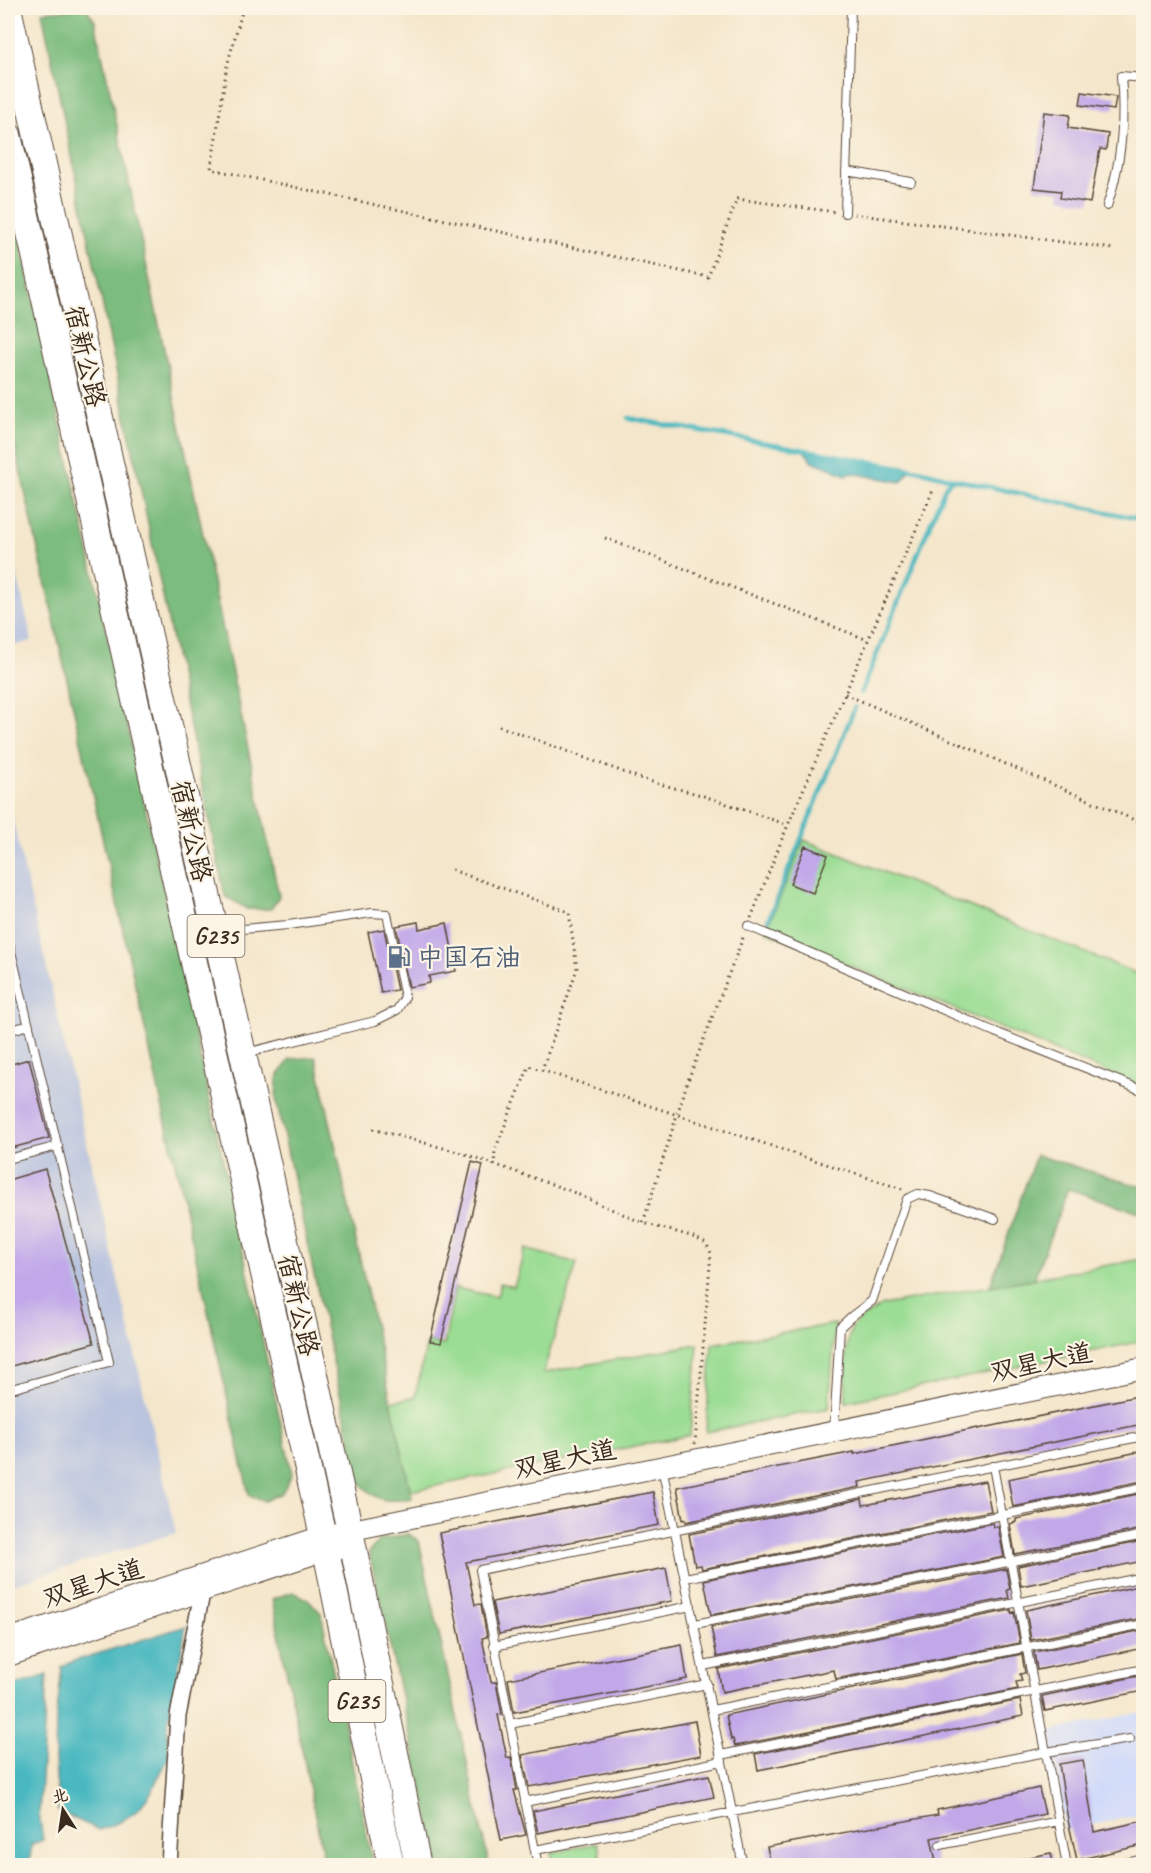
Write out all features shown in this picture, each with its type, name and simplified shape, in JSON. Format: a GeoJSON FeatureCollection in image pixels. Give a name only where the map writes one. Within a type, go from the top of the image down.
{"type":"FeatureCollection","features":[{"type":"Feature","properties":{"kind":"highway","name":"宿新公路"},"geometry":{"type":"LineString","coordinates":[[8,8],[352,1538],[418,1866]]}},
{"type":"Feature","properties":{"kind":"highway","name":"宿新公路"},"geometry":{"type":"LineString","coordinates":[[8,135],[324,1543],[391,1866]]}},
{"type":"Feature","properties":{"kind":"street","name":"双星大道"},"geometry":{"type":"LineString","coordinates":[[8,1656],[204,1583],[324,1543],[663,1467],[1143,1368]]}},
{"type":"Feature","properties":{"kind":"street","name":"双星大道"},"geometry":{"type":"LineString","coordinates":[[8,1640],[204,1583]]}},
{"type":"Feature","properties":{"kind":"street"},"geometry":{"type":"LineString","coordinates":[[169,1866],[178,1716],[204,1583]]}},
{"type":"Feature","properties":{"kind":"lane"},"geometry":{"type":"LineString","coordinates":[[845,213],[851,8]]}},
{"type":"Feature","properties":{"kind":"lane"},"geometry":{"type":"LineString","coordinates":[[1107,206],[1115,183],[1123,98],[1121,76],[1143,78]]}},
{"type":"Feature","properties":{"kind":"lane"},"geometry":{"type":"LineString","coordinates":[[846,171],[911,182]]}},
{"type":"Feature","properties":{"kind":"lane"},"geometry":{"type":"LineString","coordinates":[[215,931],[288,926],[372,913],[387,914],[405,997],[397,1010],[375,1021],[243,1053]]}},
{"type":"Feature","properties":{"kind":"lane"},"geometry":{"type":"LineString","coordinates":[[748,926],[995,1032],[1143,1091]]}},
{"type":"Feature","properties":{"kind":"lane"},"geometry":{"type":"LineString","coordinates":[[8,939],[109,1362],[8,1389]]}},
{"type":"Feature","properties":{"kind":"lane"},"geometry":{"type":"LineString","coordinates":[[8,1031],[29,1025]]}},
{"type":"Feature","properties":{"kind":"lane"},"geometry":{"type":"LineString","coordinates":[[8,1160],[58,1146]]}},
{"type":"Feature","properties":{"kind":"lane"},"geometry":{"type":"LineString","coordinates":[[834,1432],[840,1327],[872,1301],[907,1199],[918,1194],[995,1219]]}},
{"type":"Feature","properties":{"kind":"lane"},"geometry":{"type":"LineString","coordinates":[[538,1866],[480,1570],[1143,1436]]}},
{"type":"Feature","properties":{"kind":"lane"},"geometry":{"type":"LineString","coordinates":[[993,1466],[1067,1866]]}},
{"type":"Feature","properties":{"kind":"lane"},"geometry":{"type":"LineString","coordinates":[[663,1467],[743,1866]]}},
{"type":"Feature","properties":{"kind":"lane"},"geometry":{"type":"LineString","coordinates":[[685,1578],[1143,1487]]}},
{"type":"Feature","properties":{"kind":"lane"},"geometry":{"type":"LineString","coordinates":[[695,1624],[1143,1535]]}},
{"type":"Feature","properties":{"kind":"lane"},"geometry":{"type":"LineString","coordinates":[[703,1666],[1143,1577]]}},
{"type":"Feature","properties":{"kind":"lane"},"geometry":{"type":"LineString","coordinates":[[495,1646],[691,1606]]}},
{"type":"Feature","properties":{"kind":"lane"},"geometry":{"type":"LineString","coordinates":[[712,1710],[1143,1624]]}},
{"type":"Feature","properties":{"kind":"lane"},"geometry":{"type":"LineString","coordinates":[[525,1802],[1143,1669]]}},
{"type":"Feature","properties":{"kind":"lane"},"geometry":{"type":"LineString","coordinates":[[510,1724],[707,1684]]}},
{"type":"Feature","properties":{"kind":"lane"},"geometry":{"type":"LineString","coordinates":[[535,1850],[1046,1752],[1130,1739]]}},
{"type":"Feature","properties":{"kind":"lane"},"geometry":{"type":"LineString","coordinates":[[940,1845],[1059,1821]]}},
{"type":"Feature","properties":{"kind":"lane"},"geometry":{"type":"LineString","coordinates":[[1113,1866],[1143,1859]]}},
{"type":"Feature","properties":{"kind":"path"},"geometry":{"type":"LineString","coordinates":[[243,8],[227,66],[211,169],[708,277],[737,199],[1114,249]]}},
{"type":"Feature","properties":{"kind":"path"},"geometry":{"type":"LineString","coordinates":[[643,1223],[687,1083],[748,926],[788,825],[934,488]]}},
{"type":"Feature","properties":{"kind":"path"},"geometry":{"type":"LineString","coordinates":[[605,538],[868,640]]}},
{"type":"Feature","properties":{"kind":"path"},"geometry":{"type":"LineString","coordinates":[[845,694],[1138,822]]}},
{"type":"Feature","properties":{"kind":"path"},"geometry":{"type":"LineString","coordinates":[[499,726],[645,780],[701,795],[788,825]]}},
{"type":"Feature","properties":{"kind":"path"},"geometry":{"type":"LineString","coordinates":[[453,870],[568,912],[577,969],[542,1070]]}},
{"type":"Feature","properties":{"kind":"path"},"geometry":{"type":"LineString","coordinates":[[494,1166],[495,1150],[529,1066],[918,1194]]}},
{"type":"Feature","properties":{"kind":"path"},"geometry":{"type":"LineString","coordinates":[[373,1130],[462,1153],[568,1190],[643,1223],[691,1236],[706,1243],[711,1253],[693,1461]]}},
{"type":"Feature","properties":{"kind":"shaded area"},"geometry":{"type":"Polygon","coordinates":[[[8,535],[32,641],[8,647],[8,535]]]}},
{"type":"Feature","properties":{"kind":"shaded area"},"geometry":{"type":"Polygon","coordinates":[[[8,799],[176,1533],[8,1586],[8,799]]]}},
{"type":"Feature","properties":{"kind":"shaded area"},"geometry":{"type":"Polygon","coordinates":[[[1143,1712],[1143,1814],[1065,1831],[1049,1731],[1143,1712]]]}},
{"type":"Feature","properties":{"kind":"green space"},"geometry":{"type":"Polygon","coordinates":[[[86,8],[95,21],[279,896],[271,909],[247,909],[225,896],[42,12],[86,8]]]}},
{"type":"Feature","properties":{"kind":"green space"},"geometry":{"type":"Polygon","coordinates":[[[8,185],[292,1474],[282,1493],[264,1501],[249,1495],[8,415],[8,185]]]}},
{"type":"Feature","properties":{"kind":"green space"},"geometry":{"type":"Polygon","coordinates":[[[804,840],[1143,976],[1143,1087],[766,931],[804,840]]]}},
{"type":"Feature","properties":{"kind":"green space"},"geometry":{"type":"Polygon","coordinates":[[[316,1057],[412,1498],[382,1499],[372,1494],[359,1482],[276,1099],[277,1078],[290,1059],[316,1057]]]}},
{"type":"Feature","properties":{"kind":"green space"},"geometry":{"type":"Polygon","coordinates":[[[1036,1155],[1143,1187],[1143,1213],[1068,1189],[1034,1279],[990,1286],[1036,1155]]]}},
{"type":"Feature","properties":{"kind":"green space"},"geometry":{"type":"Polygon","coordinates":[[[525,1249],[577,1263],[543,1373],[698,1344],[690,1435],[410,1491],[391,1402],[415,1397],[427,1342],[444,1345],[455,1288],[497,1297],[500,1283],[514,1287],[525,1249]]]}},
{"type":"Feature","properties":{"kind":"green space"},"geometry":{"type":"Polygon","coordinates":[[[1143,1259],[1143,1341],[846,1402],[846,1350],[851,1331],[861,1318],[883,1305],[1143,1259]]]}},
{"type":"Feature","properties":{"kind":"green space"},"geometry":{"type":"Polygon","coordinates":[[[835,1324],[829,1408],[706,1432],[712,1344],[835,1324]]]}},
{"type":"Feature","properties":{"kind":"green space"},"geometry":{"type":"Polygon","coordinates":[[[408,1534],[419,1541],[489,1865],[439,1865],[369,1552],[380,1540],[408,1534]]]}},
{"type":"Feature","properties":{"kind":"green space"},"geometry":{"type":"Polygon","coordinates":[[[293,1592],[308,1599],[321,1613],[373,1865],[325,1865],[272,1599],[293,1592]]]}},
{"type":"Feature","properties":{"kind":"green space"},"geometry":{"type":"Polygon","coordinates":[[[598,1843],[602,1865],[554,1865],[551,1853],[598,1843]]]}},
{"type":"Feature","properties":{"kind":"water"},"geometry":{"type":"Polygon","coordinates":[[[804,451],[911,469],[901,482],[851,473],[846,475],[812,461],[804,451]]]}},
{"type":"Feature","properties":{"kind":"water"},"geometry":{"type":"Polygon","coordinates":[[[186,1626],[167,1729],[169,1757],[150,1794],[138,1810],[120,1822],[99,1830],[58,1811],[55,1759],[56,1720],[62,1667],[74,1661],[186,1626]]]}},
{"type":"Feature","properties":{"kind":"water"},"geometry":{"type":"Polygon","coordinates":[[[47,1675],[39,1814],[43,1840],[32,1844],[29,1865],[8,1865],[8,1688],[47,1675]]]}},
{"type":"Feature","properties":{"kind":"building"},"geometry":{"type":"Polygon","coordinates":[[[1082,92],[1116,97],[1114,110],[1080,105],[1082,92]]]}},
{"type":"Feature","properties":{"kind":"building"},"geometry":{"type":"Polygon","coordinates":[[[1044,112],[1070,115],[1068,128],[1108,134],[1106,150],[1100,149],[1090,203],[1060,198],[1061,191],[1034,188],[1044,112]]]}},
{"type":"Feature","properties":{"kind":"building"},"geometry":{"type":"Polygon","coordinates":[[[805,846],[828,855],[813,893],[790,884],[805,846]]]}},
{"type":"Feature","properties":{"kind":"building"},"geometry":{"type":"Polygon","coordinates":[[[418,922],[419,929],[447,923],[456,971],[429,976],[430,983],[409,987],[396,926],[418,922]]]}},
{"type":"Feature","properties":{"kind":"building"},"geometry":{"type":"Polygon","coordinates":[[[384,929],[397,990],[381,993],[368,932],[384,929]]]}},
{"type":"Feature","properties":{"kind":"building"},"geometry":{"type":"Polygon","coordinates":[[[29,1059],[49,1138],[8,1149],[8,1065],[29,1059]]]}},
{"type":"Feature","properties":{"kind":"building"},"geometry":{"type":"Polygon","coordinates":[[[472,1162],[483,1165],[441,1343],[430,1341],[472,1162]]]}},
{"type":"Feature","properties":{"kind":"building"},"geometry":{"type":"Polygon","coordinates":[[[45,1169],[94,1343],[8,1367],[8,1180],[45,1169]]]}},
{"type":"Feature","properties":{"kind":"building"},"geometry":{"type":"Polygon","coordinates":[[[1143,1395],[1143,1424],[859,1482],[860,1487],[686,1522],[686,1519],[683,1520],[677,1487],[854,1452],[854,1454],[1143,1395]]]}},
{"type":"Feature","properties":{"kind":"building"},"geometry":{"type":"Polygon","coordinates":[[[1143,1451],[1143,1481],[1013,1507],[1008,1479],[1143,1451]]]}},
{"type":"Feature","properties":{"kind":"building"},"geometry":{"type":"Polygon","coordinates":[[[985,1481],[991,1511],[702,1569],[701,1565],[695,1566],[689,1534],[862,1499],[863,1505],[870,1504],[985,1481]]]}},
{"type":"Feature","properties":{"kind":"building"},"geometry":{"type":"Polygon","coordinates":[[[653,1492],[659,1525],[466,1562],[475,1605],[481,1604],[487,1637],[482,1638],[491,1682],[496,1682],[502,1714],[498,1715],[507,1758],[511,1757],[517,1790],[514,1790],[526,1835],[501,1840],[439,1533],[653,1492]]]}},
{"type":"Feature","properties":{"kind":"building"},"geometry":{"type":"Polygon","coordinates":[[[1143,1493],[1143,1529],[1015,1554],[1010,1524],[1016,1522],[1016,1519],[1143,1493]]]}},
{"type":"Feature","properties":{"kind":"building"},"geometry":{"type":"Polygon","coordinates":[[[993,1523],[994,1527],[998,1526],[1004,1557],[711,1615],[704,1580],[993,1523]]]}},
{"type":"Feature","properties":{"kind":"building"},"geometry":{"type":"Polygon","coordinates":[[[1143,1541],[1143,1561],[1021,1586],[1018,1566],[1143,1541]]]}},
{"type":"Feature","properties":{"kind":"building"},"geometry":{"type":"Polygon","coordinates":[[[666,1568],[672,1601],[499,1634],[492,1602],[666,1568]]]}},
{"type":"Feature","properties":{"kind":"building"},"geometry":{"type":"Polygon","coordinates":[[[1006,1569],[1010,1589],[1007,1590],[1009,1598],[717,1657],[711,1627],[1006,1569]]]}},
{"type":"Feature","properties":{"kind":"building"},"geometry":{"type":"Polygon","coordinates":[[[1143,1585],[1143,1618],[1031,1640],[1026,1610],[1143,1585]]]}},
{"type":"Feature","properties":{"kind":"building"},"geometry":{"type":"Polygon","coordinates":[[[1011,1610],[1011,1613],[1014,1612],[1020,1643],[836,1679],[834,1670],[722,1692],[718,1669],[1011,1610]]]}},
{"type":"Feature","properties":{"kind":"building"},"geometry":{"type":"Polygon","coordinates":[[[1143,1630],[1143,1648],[1037,1670],[1034,1652],[1143,1630]]]}},
{"type":"Feature","properties":{"kind":"building"},"geometry":{"type":"Polygon","coordinates":[[[682,1645],[687,1679],[514,1712],[508,1679],[682,1645]]]}},
{"type":"Feature","properties":{"kind":"building"},"geometry":{"type":"Polygon","coordinates":[[[1022,1654],[1025,1673],[1020,1674],[1022,1681],[1016,1682],[1018,1689],[735,1746],[731,1739],[726,1715],[1022,1654]]]}},
{"type":"Feature","properties":{"kind":"building"},"geometry":{"type":"Polygon","coordinates":[[[1143,1675],[1143,1691],[1045,1711],[1042,1696],[1143,1675]]]}},
{"type":"Feature","properties":{"kind":"building"},"geometry":{"type":"Polygon","coordinates":[[[1020,1700],[1023,1716],[758,1770],[755,1754],[1020,1700]]]}},
{"type":"Feature","properties":{"kind":"building"},"geometry":{"type":"Polygon","coordinates":[[[695,1721],[701,1755],[529,1787],[522,1755],[695,1721]]]}},
{"type":"Feature","properties":{"kind":"building"},"geometry":{"type":"Polygon","coordinates":[[[1083,1760],[1094,1832],[1143,1821],[1143,1845],[1077,1860],[1059,1764],[1083,1760]]]}},
{"type":"Feature","properties":{"kind":"building"},"geometry":{"type":"Polygon","coordinates":[[[709,1775],[714,1797],[538,1833],[533,1811],[709,1775]]]}},
{"type":"Feature","properties":{"kind":"building"},"geometry":{"type":"Polygon","coordinates":[[[1039,1788],[1045,1814],[931,1838],[937,1866],[804,1866],[804,1861],[771,1866],[767,1847],[938,1815],[937,1810],[1039,1788]]]}},
{"type":"Feature","properties":{"kind":"building"},"geometry":{"type":"Polygon","coordinates":[[[1051,1853],[1054,1866],[1016,1866],[1016,1860],[1051,1853]]]}},
{"type":"Feature","properties":{"kind":"waterway"},"geometry":{"type":"LineString","coordinates":[[628,418],[923,471],[953,479]]}},
{"type":"Feature","properties":{"kind":"waterway"},"geometry":{"type":"LineString","coordinates":[[861,693],[946,485],[953,479],[1144,520]]}},
{"type":"Feature","properties":{"kind":"waterway"},"geometry":{"type":"LineString","coordinates":[[768,920],[855,707]]}},
{"type":"Feature","properties":{"kind":"place","name":"中国石油"},"geometry":{"type":"Point","coordinates":[399,957]}}]}
